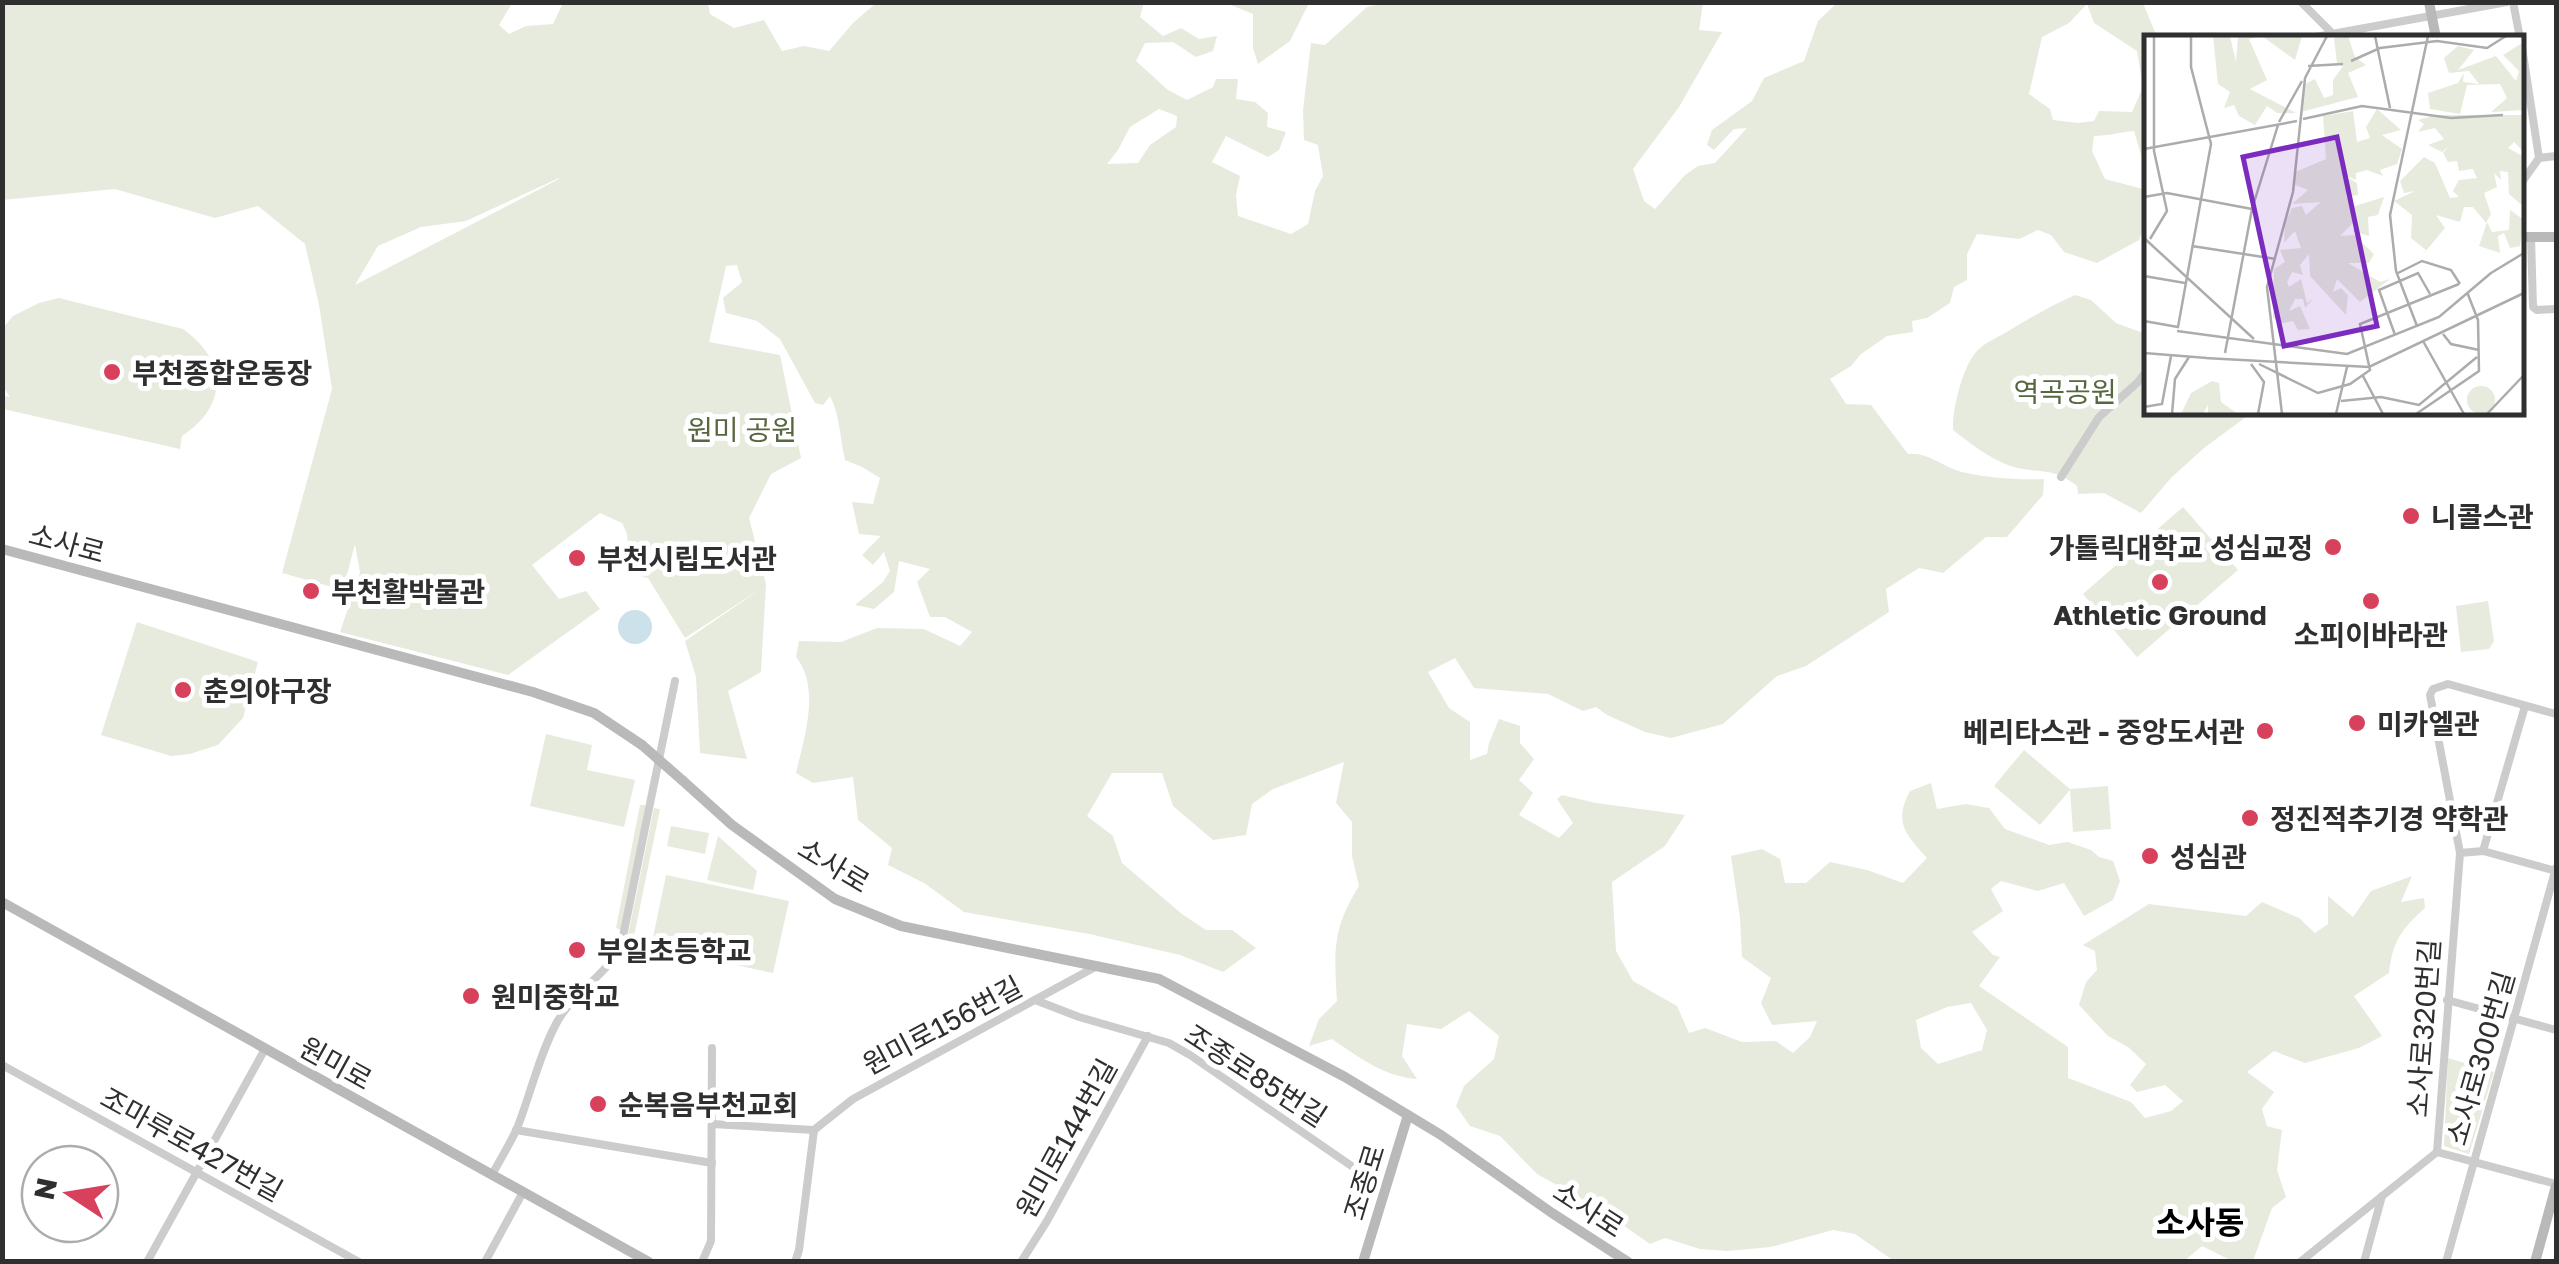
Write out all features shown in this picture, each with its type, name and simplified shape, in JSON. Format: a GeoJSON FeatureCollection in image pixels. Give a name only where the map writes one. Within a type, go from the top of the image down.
{"type":"FeatureCollection","features":[{"type":"Feature","properties":{"kind":"street"},"geometry":{"type":"LineString","coordinates":[[2301,2],[2332,35]]}},
{"type":"Feature","properties":{"kind":"street"},"geometry":{"type":"LineString","coordinates":[[2336,35],[2430,8],[2510,2],[2519,35]]}},
{"type":"Feature","properties":{"kind":"street"},"geometry":{"type":"LineString","coordinates":[[2430,8],[2435,35]]}},
{"type":"Feature","properties":{"kind":"street"},"geometry":{"type":"LineString","coordinates":[[2524,60],[2539,158],[2524,179]]}},
{"type":"Feature","properties":{"kind":"street"},"geometry":{"type":"LineString","coordinates":[[2539,158],[2556,156]]}},
{"type":"Feature","properties":{"kind":"street"},"geometry":{"type":"LineString","coordinates":[[2556,236],[2526,237],[2533,307],[2556,310]]}},
{"type":"Feature","properties":{"kind":"street"},"geometry":{"type":"LineString","coordinates":[[2061,477],[2100,417],[2144,375]]}},
{"type":"Feature","properties":{"kind":"street","name":"소사로"},"geometry":{"type":"LineString","coordinates":[[2,549],[533,692],[594,712],[642,746],[732,825],[835,898],[901,926],[1159,979],[1345,1077],[1628,1262]]}},
{"type":"Feature","properties":{"kind":"street"},"geometry":{"type":"LineString","coordinates":[[492,1175],[516,1130],[555,1025],[565,1008],[612,962],[621,946],[675,681]]}},
{"type":"Feature","properties":{"kind":"street","name":"소사로320번길"},"geometry":{"type":"LineString","coordinates":[[2300,1262],[2437,1152],[2460,853],[2430,694],[2433,688],[2448,684],[2524,706]]}},
{"type":"Feature","properties":{"kind":"street"},"geometry":{"type":"LineString","coordinates":[[2483,851],[2524,706],[2556,714]]}},
{"type":"Feature","properties":{"kind":"street"},"geometry":{"type":"LineString","coordinates":[[2460,853],[2483,851],[2556,870]]}},
{"type":"Feature","properties":{"kind":"street","name":"소사로300번길"},"geometry":{"type":"LineString","coordinates":[[2446,1262],[2556,870]]}},
{"type":"Feature","properties":{"kind":"street","name":"원미로"},"geometry":{"type":"LineString","coordinates":[[3,903],[649,1262]]}},
{"type":"Feature","properties":{"kind":"street","name":"원미로156번길"},"geometry":{"type":"LineString","coordinates":[[814,1130],[853,1098],[1097,966]]}},
{"type":"Feature","properties":{"kind":"street","name":"조종로85번길"},"geometry":{"type":"LineString","coordinates":[[1036,1000],[1168,1043],[1385,1189]]}},
{"type":"Feature","properties":{"kind":"street"},"geometry":{"type":"LineString","coordinates":[[2447,1000],[2556,1030]]}},
{"type":"Feature","properties":{"kind":"street","name":"원미로144번길"},"geometry":{"type":"LineString","coordinates":[[1021,1262],[1148,1036]]}},
{"type":"Feature","properties":{"kind":"street"},"geometry":{"type":"LineString","coordinates":[[702,1262],[711,1242],[712,1048]]}},
{"type":"Feature","properties":{"kind":"street"},"geometry":{"type":"LineString","coordinates":[[147,1262],[266,1049]]}},
{"type":"Feature","properties":{"kind":"street","name":"조마루로427번길"},"geometry":{"type":"LineString","coordinates":[[2,1065],[359,1262]]}},
{"type":"Feature","properties":{"kind":"street","name":"조종로"},"geometry":{"type":"LineString","coordinates":[[1363,1262],[1408,1116]]}},
{"type":"Feature","properties":{"kind":"street"},"geometry":{"type":"LineString","coordinates":[[712,1124],[814,1130],[795,1262]]}},
{"type":"Feature","properties":{"kind":"street"},"geometry":{"type":"LineString","coordinates":[[516,1130],[712,1163]]}},
{"type":"Feature","properties":{"kind":"street"},"geometry":{"type":"LineString","coordinates":[[2437,1152],[2556,1185],[2535,1262]]}},
{"type":"Feature","properties":{"kind":"street"},"geometry":{"type":"LineString","coordinates":[[485,1262],[523,1192]]}},
{"type":"Feature","properties":{"kind":"street"},"geometry":{"type":"LineString","coordinates":[[2364,1262],[2382,1196]]}},
{"type":"Feature","properties":{"kind":"green space","name":"원미 공원"},"geometry":{"type":"Polygon","coordinates":[[[1144,2],[1140,17],[1163,36],[1181,28],[1199,39],[1217,36],[1213,51],[1196,57],[1173,42],[1145,43],[1136,61],[1168,90],[1187,100],[1213,87],[1216,79],[1238,79],[1236,99],[1255,102],[1268,113],[1267,127],[1286,132],[1279,150],[1268,157],[1226,136],[1212,162],[1240,176],[1236,195],[1238,216],[1291,234],[1308,224],[1315,191],[1323,176],[1318,145],[1304,140],[1303,110],[1311,43],[1325,45],[1367,7],[1385,3],[1703,3],[1699,30],[1722,32],[1679,107],[1633,169],[1644,201],[1655,209],[1685,175],[1698,166],[1715,163],[1747,128],[1734,129],[1714,150],[1707,145],[1712,130],[1752,101],[1764,78],[1804,61],[1818,21],[1837,3],[2143,3],[2156,35],[2144,35],[2144,165],[2134,131],[2094,136],[2092,151],[2105,179],[2144,187],[2144,226],[2139,240],[2097,263],[2064,252],[2051,235],[2038,230],[2019,239],[1977,234],[1967,254],[1967,280],[1954,287],[1950,303],[1927,318],[1912,321],[1913,332],[1887,336],[1830,379],[1846,404],[1871,405],[1908,454],[1922,455],[1972,474],[2044,479],[2043,495],[2007,537],[1986,537],[1943,573],[1919,568],[1886,589],[1889,612],[1806,666],[1777,676],[1723,724],[1671,738],[1645,732],[1596,707],[1583,711],[1548,694],[1474,688],[1455,658],[1428,672],[1449,708],[1470,722],[1470,760],[1487,754],[1499,719],[1520,726],[1520,743],[1534,759],[1519,780],[1533,793],[1519,815],[1559,838],[1573,823],[1557,799],[1562,795],[1685,815],[1665,846],[1612,882],[1616,951],[1633,981],[1677,1006],[1689,1033],[1705,1028],[1742,1042],[1776,1041],[1793,1053],[1810,1037],[1817,1021],[1772,1025],[1761,1003],[1771,978],[1742,957],[1731,856],[1762,849],[1780,859],[1785,883],[1806,883],[1830,862],[1903,883],[1927,858],[1904,828],[1905,802],[1910,791],[1931,783],[1937,809],[1966,804],[1989,808],[2005,829],[2049,845],[2068,842],[2113,861],[2120,881],[2113,900],[2084,916],[2064,883],[2038,891],[2001,881],[1991,889],[2003,911],[1972,932],[1993,955],[2000,957],[1979,986],[2068,1047],[2068,1078],[2131,1102],[2145,1118],[2171,1111],[2183,1101],[2165,1085],[2137,1092],[2130,1085],[2146,1064],[2128,1047],[2108,1036],[2079,1005],[2086,982],[2097,970],[2095,951],[2083,945],[2149,904],[2246,916],[2262,902],[2299,918],[2315,933],[2328,924],[2328,896],[2353,917],[2371,891],[2412,876],[2401,902],[2424,898],[2425,908],[2400,936],[2389,973],[2354,996],[2382,1036],[2359,1048],[2305,1063],[2274,1051],[2247,1072],[2274,1092],[2262,1109],[2267,1126],[2282,1130],[2277,1170],[2286,1197],[2272,1208],[2253,1261],[2232,1261],[2202,1246],[2184,1261],[1894,1261],[1855,1234],[1833,1230],[1771,1247],[1727,1251],[1700,1249],[1665,1238],[1650,1244],[1601,1210],[1537,1174],[1500,1136],[1470,1126],[1456,1106],[1464,1086],[1494,1059],[1499,1036],[1469,1011],[1441,1029],[1407,1024],[1402,1056],[1417,1079],[1383,1070],[1332,1039],[1309,1046],[1319,1019],[1337,1001],[1339,928],[1359,886],[1352,856],[1352,822],[1336,803],[1344,762],[1273,789],[1252,804],[1246,835],[1213,840],[1173,806],[1162,773],[1112,773],[1087,816],[1113,836],[1122,863],[1182,914],[1206,930],[1232,930],[1256,948],[1223,972],[1180,955],[964,912],[924,883],[888,865],[892,848],[858,820],[853,777],[813,783],[796,773],[809,698],[804,669],[796,657],[799,641],[841,642],[877,628],[924,629],[960,646],[972,632],[945,617],[930,617],[917,582],[930,569],[899,561],[894,592],[874,609],[855,605],[883,582],[890,571],[884,552],[873,565],[862,555],[881,536],[859,534],[852,502],[873,504],[880,478],[845,460],[830,396],[823,405],[815,403],[780,339],[757,321],[726,313],[723,298],[742,282],[737,265],[726,266],[709,342],[780,355],[801,458],[771,474],[749,518],[766,584],[761,672],[728,691],[747,759],[700,753],[696,677],[685,641],[762,588],[685,638],[648,578],[630,573],[627,534],[622,523],[600,513],[532,565],[559,599],[586,591],[600,609],[508,675],[340,632],[360,573],[355,544],[343,590],[282,573],[332,389],[305,244],[258,206],[215,218],[115,189],[3,200],[3,3],[512,3],[499,25],[509,34],[526,26],[553,24],[563,3],[708,3],[710,14],[734,28],[764,20],[782,51],[804,46],[829,51],[876,3],[1144,2]],[[2087,4],[2069,23],[2042,37],[2029,94],[2050,109],[2053,120],[2078,123],[2094,121],[2099,111],[2132,112],[2143,87],[2137,51],[2094,23],[2087,4]],[[1159,109],[1130,127],[1107,164],[1138,163],[1150,145],[1176,127],[1177,116],[1159,109]],[[559,179],[466,221],[421,227],[378,246],[355,285],[559,179]],[[1971,1003],[1947,1007],[1916,1020],[1921,1048],[1938,1064],[1982,1050],[1987,1030],[1971,1003]]]}},
{"type":"Feature","properties":{"kind":"green space"},"geometry":{"type":"Polygon","coordinates":[[[1226,3],[1309,3],[1290,41],[1258,64],[1253,48],[1253,14],[1226,3]]]}},
{"type":"Feature","properties":{"kind":"green space","name":"역곡공원"},"geometry":{"type":"Polygon","coordinates":[[[2075,295],[2091,300],[2116,323],[2144,333],[2144,415],[2249,415],[2171,478],[2141,513],[2104,493],[2078,494],[2077,486],[2059,475],[2000,462],[1953,430],[1954,411],[1968,366],[1978,350],[2075,295]]]}},
{"type":"Feature","properties":{"kind":"green space"},"geometry":{"type":"Polygon","coordinates":[[[59,298],[183,329],[198,342],[215,369],[217,383],[208,411],[182,436],[180,449],[3,409],[4,396],[10,397],[3,387],[3,328],[13,316],[59,298]]]}},
{"type":"Feature","properties":{"kind":"green space","name":"Athletic Ground"},"geometry":{"type":"Polygon","coordinates":[[[2183,507],[2238,570],[2137,657],[2083,594],[2183,507]]]}},
{"type":"Feature","properties":{"kind":"green space"},"geometry":{"type":"Polygon","coordinates":[[[2488,601],[2494,641],[2489,649],[2461,652],[2456,606],[2488,601]]]}},
{"type":"Feature","properties":{"kind":"green space","name":"춘의야구장"},"geometry":{"type":"Polygon","coordinates":[[[137,622],[258,662],[243,718],[218,745],[171,756],[101,735],[137,622]]]}},
{"type":"Feature","properties":{"kind":"green space"},"geometry":{"type":"Polygon","coordinates":[[[546,734],[592,745],[587,770],[635,780],[624,827],[530,806],[546,734]]]}},
{"type":"Feature","properties":{"kind":"green space"},"geometry":{"type":"Polygon","coordinates":[[[2024,750],[2070,789],[2108,786],[2111,829],[2073,832],[2070,790],[2040,825],[1994,786],[2024,750]]]}},
{"type":"Feature","properties":{"kind":"green space"},"geometry":{"type":"Polygon","coordinates":[[[640,805],[646,805],[621,930],[616,928],[640,805]]]}},
{"type":"Feature","properties":{"kind":"green space"},"geometry":{"type":"Polygon","coordinates":[[[654,808],[660,809],[633,941],[627,940],[654,808]]]}},
{"type":"Feature","properties":{"kind":"green space"},"geometry":{"type":"Polygon","coordinates":[[[671,826],[709,833],[705,854],[667,846],[671,826]]]}},
{"type":"Feature","properties":{"kind":"green space"},"geometry":{"type":"Polygon","coordinates":[[[718,836],[757,871],[753,890],[707,880],[718,836]]]}},
{"type":"Feature","properties":{"kind":"green space"},"geometry":{"type":"Polygon","coordinates":[[[666,875],[789,901],[773,973],[651,947],[666,875]]]}},
{"type":"Feature","properties":{"kind":"green space"},"geometry":{"type":"Polygon","coordinates":[[[2448,1058],[2494,1072],[2469,1154],[2444,1146],[2448,1058]]]}},
{"type":"Feature","properties":{"kind":"water"},"geometry":{"type":"Polygon","coordinates":[[[635,610],[647,615],[652,627],[647,639],[635,644],[623,639],[618,627],[623,615],[635,610]]]}},
{"type":"Feature","properties":{"kind":"place","name":"부천종합운동장"},"geometry":{"type":"Point","coordinates":[112,372]}},
{"type":"Feature","properties":{"kind":"place","name":"니콜스관"},"geometry":{"type":"Point","coordinates":[2411,516]}},
{"type":"Feature","properties":{"kind":"place","name":"가톨릭대학교 성심교정"},"geometry":{"type":"Point","coordinates":[2333,547]}},
{"type":"Feature","properties":{"kind":"place","name":"부천시립도서관"},"geometry":{"type":"Point","coordinates":[577,558]}},
{"type":"Feature","properties":{"kind":"place","name":"Athletic Ground"},"geometry":{"type":"Point","coordinates":[2160,582]}},
{"type":"Feature","properties":{"kind":"place","name":"부천활박물관"},"geometry":{"type":"Point","coordinates":[311,591]}},
{"type":"Feature","properties":{"kind":"place","name":"소피이바라관"},"geometry":{"type":"Point","coordinates":[2371,601]}},
{"type":"Feature","properties":{"kind":"place","name":"춘의야구장"},"geometry":{"type":"Point","coordinates":[183,690]}},
{"type":"Feature","properties":{"kind":"place","name":"미카엘관"},"geometry":{"type":"Point","coordinates":[2357,723]}},
{"type":"Feature","properties":{"kind":"place","name":"베리타스관 - 중앙도서관"},"geometry":{"type":"Point","coordinates":[2265,731]}},
{"type":"Feature","properties":{"kind":"place","name":"정진적추기경 약학관"},"geometry":{"type":"Point","coordinates":[2250,818]}},
{"type":"Feature","properties":{"kind":"place","name":"성심관"},"geometry":{"type":"Point","coordinates":[2150,856]}},
{"type":"Feature","properties":{"kind":"place","name":"부일초등학교"},"geometry":{"type":"Point","coordinates":[577,950]}},
{"type":"Feature","properties":{"kind":"place","name":"원미중학교"},"geometry":{"type":"Point","coordinates":[471,996]}},
{"type":"Feature","properties":{"kind":"place","name":"순복음부천교회"},"geometry":{"type":"Point","coordinates":[598,1104]}},
{"type":"Feature","properties":{"kind":"district","name":"소사동"},"geometry":{"type":"Point","coordinates":[2200,1222]}}]}
